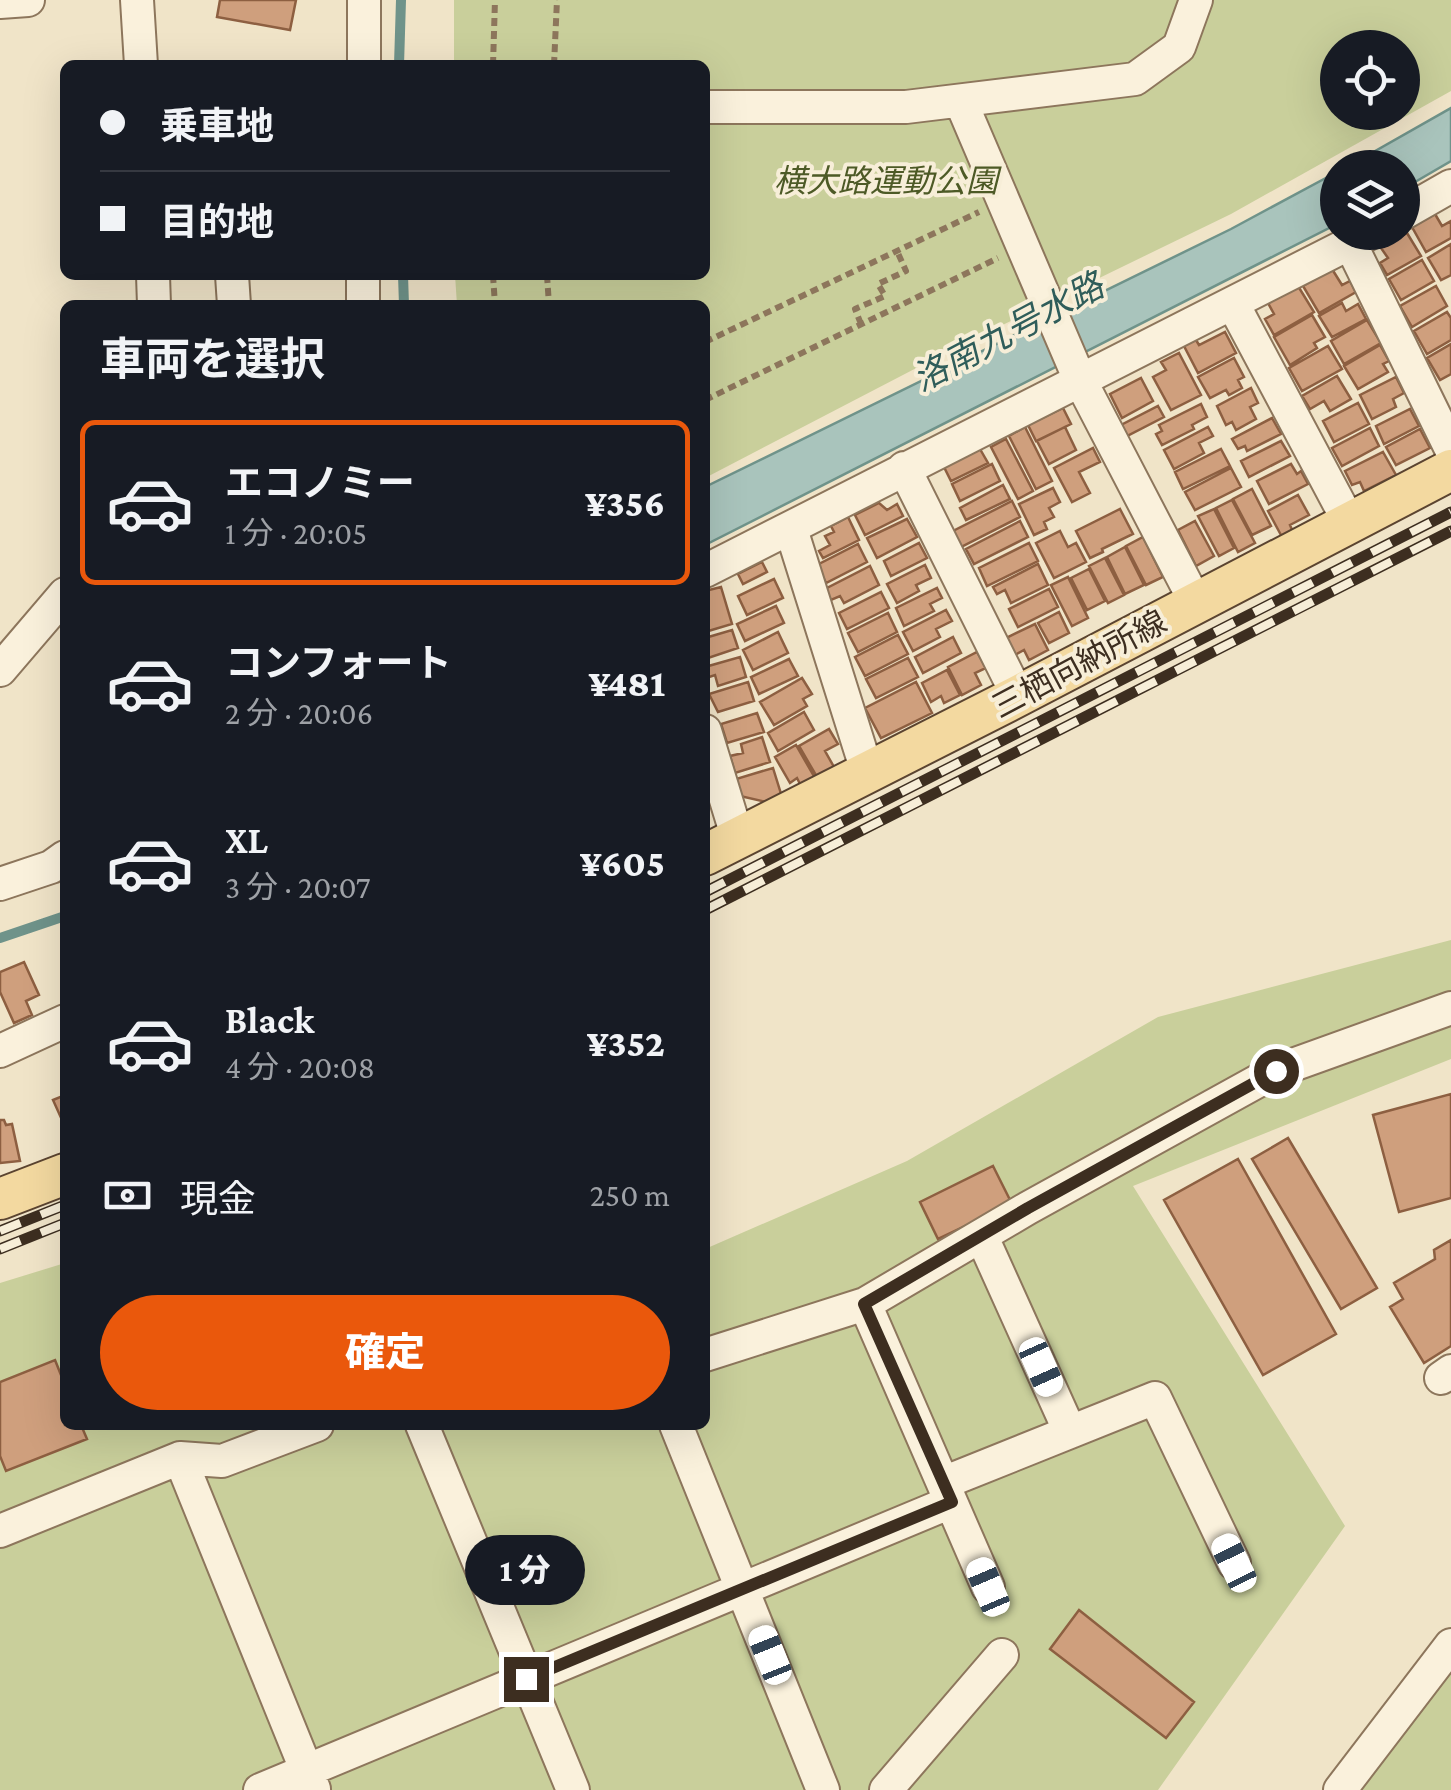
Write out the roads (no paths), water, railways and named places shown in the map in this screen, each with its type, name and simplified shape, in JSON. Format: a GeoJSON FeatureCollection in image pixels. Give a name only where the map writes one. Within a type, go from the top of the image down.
{"type":"FeatureCollection","features":[{"type":"Feature","properties":{"kind":"main road","name":"三栖向納所線"},"geometry":{"type":"LineString","coordinates":[[721,847],[1451,470]]}},
{"type":"Feature","properties":{"kind":"main road"},"geometry":{"type":"LineString","coordinates":[[0,1199],[60,1176]]}},
{"type":"Feature","properties":{"kind":"street"},"geometry":{"type":"LineString","coordinates":[[0,2],[28,0]]}},
{"type":"Feature","properties":{"kind":"street"},"geometry":{"type":"LineString","coordinates":[[137,0],[141,60]]}},
{"type":"Feature","properties":{"kind":"street"},"geometry":{"type":"LineString","coordinates":[[364,0],[364,60]]}},
{"type":"Feature","properties":{"kind":"street"},"geometry":{"type":"LineString","coordinates":[[710,107],[906,108],[1135,79],[1179,46],[1196,0]]}},
{"type":"Feature","properties":{"kind":"street"},"geometry":{"type":"LineString","coordinates":[[961,102],[1075,369],[1196,602]]}},
{"type":"Feature","properties":{"kind":"street"},"geometry":{"type":"LineString","coordinates":[[1420,204],[1451,186]]}},
{"type":"Feature","properties":{"kind":"street"},"geometry":{"type":"LineString","coordinates":[[710,569],[904,468],[1075,369],[1233,304],[1339,250]]}},
{"type":"Feature","properties":{"kind":"street"},"geometry":{"type":"LineString","coordinates":[[1367,250],[1451,448]]}},
{"type":"Feature","properties":{"kind":"street"},"geometry":{"type":"LineString","coordinates":[[1233,304],[1349,522]]}},
{"type":"Feature","properties":{"kind":"street"},"geometry":{"type":"LineString","coordinates":[[904,468],[1018,696]]}},
{"type":"Feature","properties":{"kind":"street"},"geometry":{"type":"LineString","coordinates":[[791,528],[867,770]]}},
{"type":"Feature","properties":{"kind":"street"},"geometry":{"type":"LineString","coordinates":[[0,670],[60,600]]}},
{"type":"Feature","properties":{"kind":"street"},"geometry":{"type":"LineString","coordinates":[[710,767],[721,847]]}},
{"type":"Feature","properties":{"kind":"street"},"geometry":{"type":"LineString","coordinates":[[0,884],[60,860]]}},
{"type":"Feature","properties":{"kind":"street"},"geometry":{"type":"LineString","coordinates":[[710,1353],[864,1304],[1276,1071],[1451,1008]]}},
{"type":"Feature","properties":{"kind":"street"},"geometry":{"type":"LineString","coordinates":[[0,1051],[60,1024]]}},
{"type":"Feature","properties":{"kind":"street"},"geometry":{"type":"LineString","coordinates":[[982,1237],[1070,1432]]}},
{"type":"Feature","properties":{"kind":"street"},"geometry":{"type":"LineString","coordinates":[[864,1304],[988,1587]]}},
{"type":"Feature","properties":{"kind":"street"},"geometry":{"type":"LineString","coordinates":[[260,1790],[310,1781],[526,1679],[742,1587],[947,1493],[1070,1432],[1155,1398],[1234,1563]]}},
{"type":"Feature","properties":{"kind":"street"},"geometry":{"type":"LineString","coordinates":[[0,1531],[180,1458],[222,1461],[304,1430]]}},
{"type":"Feature","properties":{"kind":"street"},"geometry":{"type":"LineString","coordinates":[[424,1430],[573,1790]]}},
{"type":"Feature","properties":{"kind":"street"},"geometry":{"type":"LineString","coordinates":[[678,1430],[824,1790]]}},
{"type":"Feature","properties":{"kind":"street"},"geometry":{"type":"LineString","coordinates":[[180,1458],[310,1781]]}},
{"type":"Feature","properties":{"kind":"street"},"geometry":{"type":"LineString","coordinates":[[1340,1790],[1451,1645]]}},
{"type":"Feature","properties":{"kind":"street"},"geometry":{"type":"LineString","coordinates":[[886,1790],[1002,1654]]}},
{"type":"Feature","properties":{"kind":"water"},"geometry":{"type":"Polygon","coordinates":[[[1451,108],[1451,161],[1420,179],[1420,150],[1377,150],[1412,130],[1420,130],[1420,126],[1451,108]]]}},
{"type":"Feature","properties":{"kind":"water"},"geometry":{"type":"Polygon","coordinates":[[[1320,181],[1320,233],[710,542],[710,485],[1231,229],[1320,181]]]}},
{"type":"Feature","properties":{"kind":"waterway"},"geometry":{"type":"LineString","coordinates":[[399,60],[401,0]]}},
{"type":"Feature","properties":{"kind":"waterway"},"geometry":{"type":"LineString","coordinates":[[403,280],[404,300]]}},
{"type":"Feature","properties":{"kind":"waterway"},"geometry":{"type":"LineString","coordinates":[[0,938],[60,918]]}},
{"type":"Feature","properties":{"kind":"railway"},"geometry":{"type":"LineString","coordinates":[[710,889],[1451,512]]}},
{"type":"Feature","properties":{"kind":"railway"},"geometry":{"type":"LineString","coordinates":[[710,907],[1451,531]]}},
{"type":"Feature","properties":{"kind":"railway"},"geometry":{"type":"LineString","coordinates":[[0,1231],[60,1207]]}},
{"type":"Feature","properties":{"kind":"railway"},"geometry":{"type":"LineString","coordinates":[[0,1249],[60,1225]]}},
{"type":"Feature","properties":{"kind":"park label","name":"横大路運動公園"},"geometry":{"type":"Point","coordinates":[886,181]}},
{"type":"Feature","properties":{"kind":"water label","name":"洛南九号水路"},"geometry":{"type":"Point","coordinates":[1008,332]}}]}
